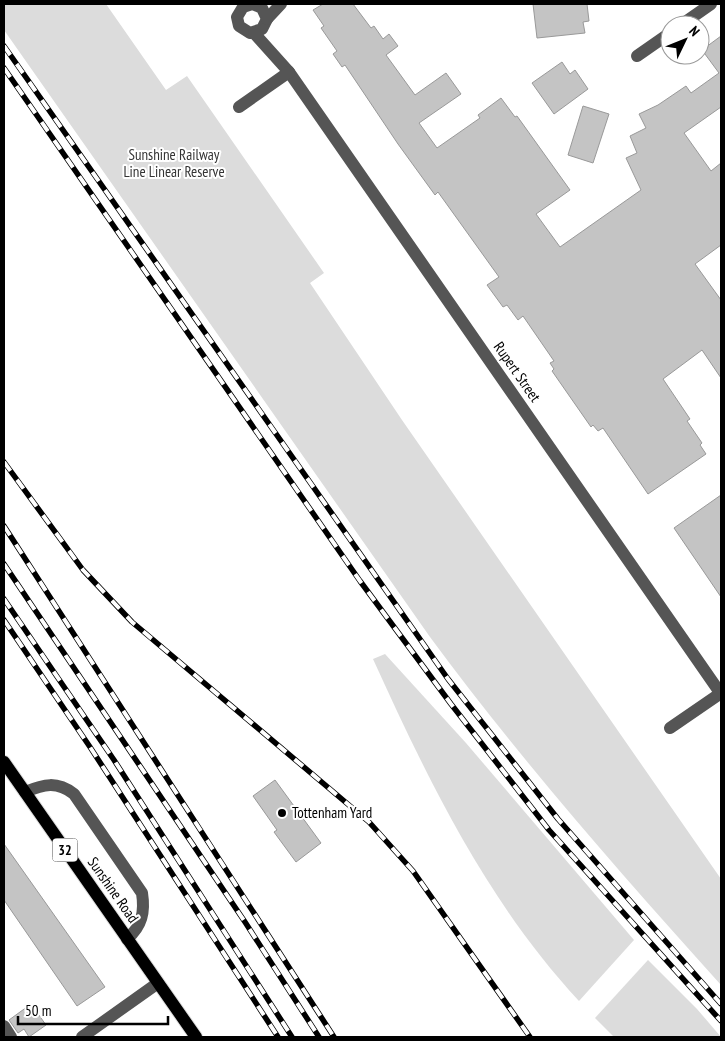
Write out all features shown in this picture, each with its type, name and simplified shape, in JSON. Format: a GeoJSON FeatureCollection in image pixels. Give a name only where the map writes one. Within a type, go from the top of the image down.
{"type":"FeatureCollection","features":[{"type":"Feature","properties":{"kind":"main road","name":"Sunshine Road"},"geometry":{"type":"LineString","coordinates":[[4,762],[196,1037]]}},
{"type":"Feature","properties":{"kind":"street"},"geometry":{"type":"LineString","coordinates":[[262,26],[264,11],[254,4],[236,8],[239,26],[246,32],[262,26],[281,4]]}},
{"type":"Feature","properties":{"kind":"street"},"geometry":{"type":"LineString","coordinates":[[695,15],[711,4]]}},
{"type":"Feature","properties":{"kind":"street","name":"Rupert Street"},"geometry":{"type":"LineString","coordinates":[[262,26],[287,71],[721,694]]}},
{"type":"Feature","properties":{"kind":"street"},"geometry":{"type":"LineString","coordinates":[[637,56],[660,40]]}},
{"type":"Feature","properties":{"kind":"street"},"geometry":{"type":"LineString","coordinates":[[239,107],[287,71]]}},
{"type":"Feature","properties":{"kind":"street"},"geometry":{"type":"LineString","coordinates":[[670,728],[721,694]]}},
{"type":"Feature","properties":{"kind":"street"},"geometry":{"type":"LineString","coordinates":[[25,792],[38,786],[52,784],[64,786],[74,794],[142,894],[144,906],[142,919],[136,931],[127,939]]}},
{"type":"Feature","properties":{"kind":"street"},"geometry":{"type":"LineString","coordinates":[[82,1037],[158,983]]}},
{"type":"Feature","properties":{"kind":"street"},"geometry":{"type":"LineString","coordinates":[[4,1026],[12,1037]]}},
{"type":"Feature","properties":{"kind":"green space","name":"Sunshine Railway Line Linear Reserve"},"geometry":{"type":"Polygon","coordinates":[[[4,4],[106,4],[166,90],[187,76],[324,273],[310,283],[402,420],[721,879],[721,985],[571,815],[499,727],[430,637],[4,30],[4,4]]]}},
{"type":"Feature","properties":{"kind":"green space"},"geometry":{"type":"Polygon","coordinates":[[[385,654],[466,743],[634,940],[579,1001],[546,963],[516,923],[462,838],[415,750],[373,659],[385,654]]]}},
{"type":"Feature","properties":{"kind":"green space"},"geometry":{"type":"Polygon","coordinates":[[[648,960],[697,1009],[721,1037],[614,1037],[595,1018],[648,960]]]}},
{"type":"Feature","properties":{"kind":"building"},"geometry":{"type":"Polygon","coordinates":[[[323,4],[353,4],[371,28],[374,26],[383,39],[389,34],[398,46],[386,55],[415,95],[446,73],[461,94],[419,123],[437,148],[480,118],[478,115],[501,98],[515,117],[517,116],[570,190],[536,214],[560,247],[641,190],[626,158],[637,153],[630,136],[646,128],[639,114],[658,105],[686,86],[691,93],[719,73],[710,61],[710,44],[721,36],[721,107],[684,133],[711,171],[721,163],[721,245],[695,264],[721,300],[721,378],[702,350],[663,379],[690,419],[687,421],[702,443],[700,445],[706,454],[648,494],[603,428],[598,431],[593,425],[591,427],[552,371],[554,369],[550,363],[554,361],[523,316],[518,320],[507,305],[503,307],[487,285],[499,277],[438,192],[435,195],[345,65],[342,67],[333,54],[337,51],[321,28],[324,26],[313,10],[323,4]]]}},
{"type":"Feature","properties":{"kind":"building"},"geometry":{"type":"Polygon","coordinates":[[[533,4],[587,4],[589,21],[583,22],[585,33],[537,38],[533,4]]]}},
{"type":"Feature","properties":{"kind":"building"},"geometry":{"type":"Polygon","coordinates":[[[562,62],[570,74],[575,70],[588,89],[554,114],[532,83],[562,62]]]}},
{"type":"Feature","properties":{"kind":"building"},"geometry":{"type":"Polygon","coordinates":[[[583,106],[609,114],[593,163],[568,155],[583,106]]]}},
{"type":"Feature","properties":{"kind":"building"},"geometry":{"type":"Polygon","coordinates":[[[721,495],[721,597],[674,528],[721,495]]]}},
{"type":"Feature","properties":{"kind":"building","name":"Tottenham Yard"},"geometry":{"type":"Polygon","coordinates":[[[275,780],[321,843],[296,862],[274,832],[277,830],[253,796],[275,780]]]}},
{"type":"Feature","properties":{"kind":"building"},"geometry":{"type":"Polygon","coordinates":[[[4,844],[105,987],[77,1006],[4,900],[4,844]]]}},
{"type":"Feature","properties":{"kind":"building"},"geometry":{"type":"Polygon","coordinates":[[[31,1004],[46,1025],[29,1037],[24,1029],[18,1033],[9,1020],[31,1004]]]}},
{"type":"Feature","properties":{"kind":"railway"},"geometry":{"type":"LineString","coordinates":[[4,46],[448,679],[558,819],[721,1004]]}},
{"type":"Feature","properties":{"kind":"railway"},"geometry":{"type":"LineString","coordinates":[[4,68],[360,581],[451,704],[549,830],[721,1021]]}},
{"type":"Feature","properties":{"kind":"railway"},"geometry":{"type":"LineString","coordinates":[[4,462],[83,570],[132,622],[369,822],[413,871],[530,1037]]}},
{"type":"Feature","properties":{"kind":"railway"},"geometry":{"type":"LineString","coordinates":[[4,526],[334,1037]]}},
{"type":"Feature","properties":{"kind":"railway"},"geometry":{"type":"LineString","coordinates":[[4,564],[245,922],[319,1037]]}},
{"type":"Feature","properties":{"kind":"railway"},"geometry":{"type":"LineString","coordinates":[[4,599],[114,760],[292,1037]]}},
{"type":"Feature","properties":{"kind":"railway"},"geometry":{"type":"LineString","coordinates":[[4,620],[90,747],[278,1037]]}},
{"type":"Feature","properties":{"kind":"place","name":"Tottenham Yard"},"geometry":{"type":"Point","coordinates":[282,813]}}]}
